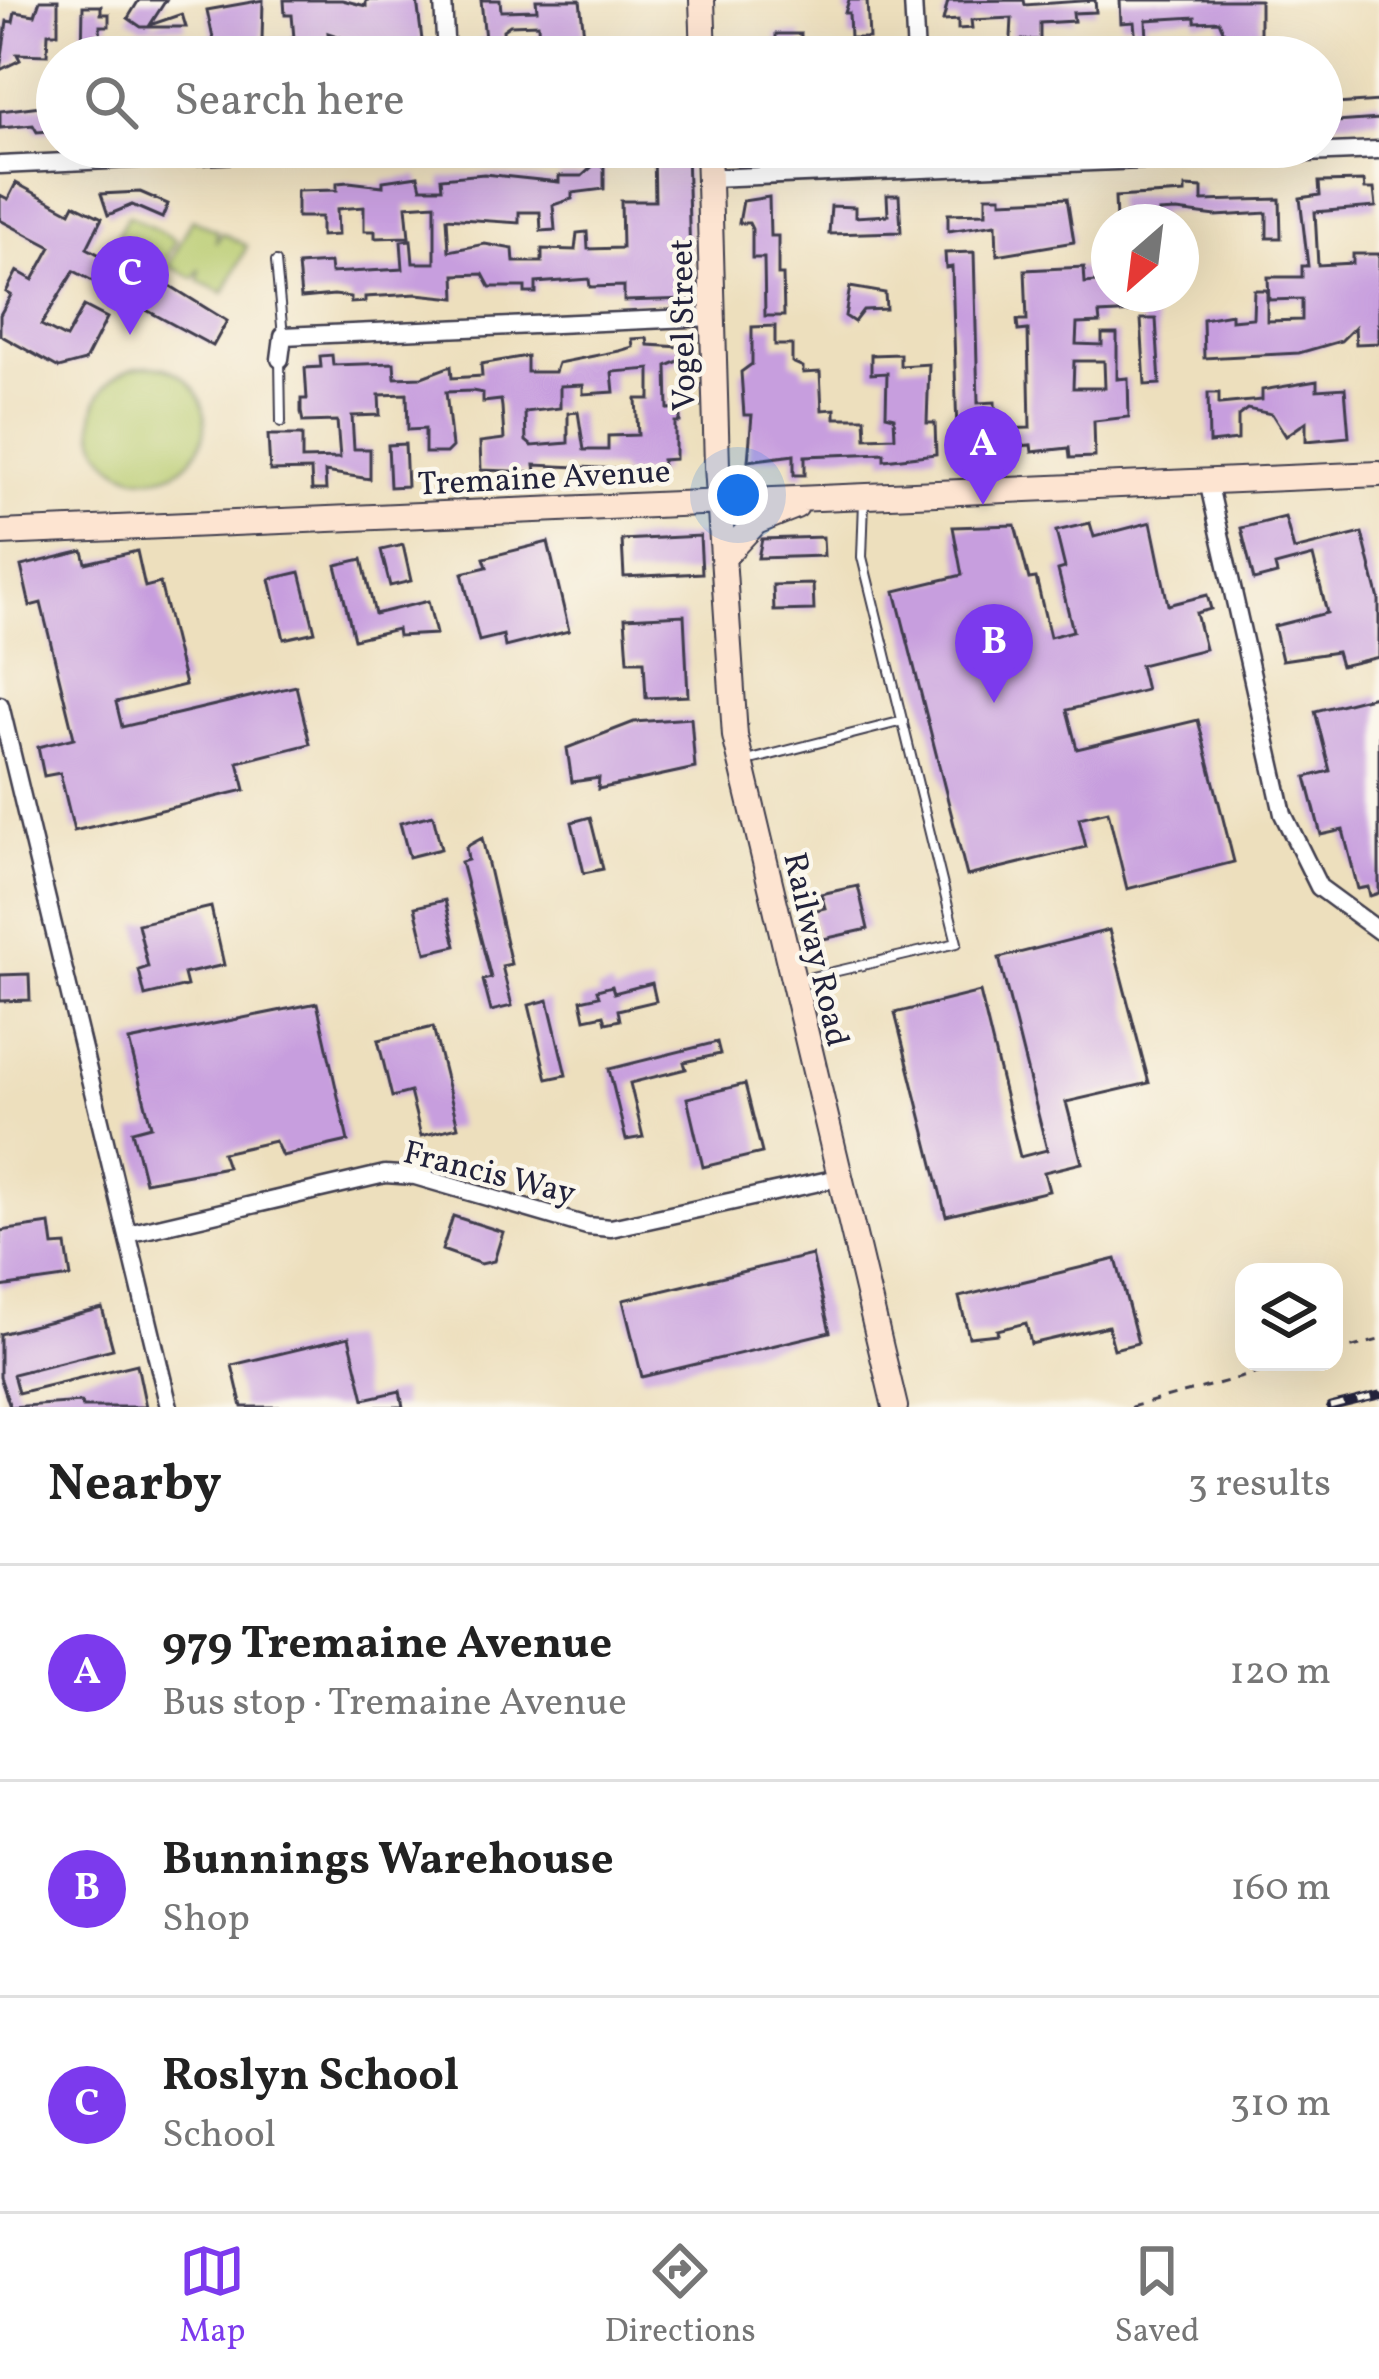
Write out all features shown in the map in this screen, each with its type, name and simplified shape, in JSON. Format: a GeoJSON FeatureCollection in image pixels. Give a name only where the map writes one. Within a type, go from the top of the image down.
{"type":"FeatureCollection","features":[{"type":"Feature","properties":{"kind":"main road"},"geometry":{"type":"LineString","coordinates":[[702,0],[703,36]]}},
{"type":"Feature","properties":{"kind":"main road","name":"Vogel Street"},"geometry":{"type":"LineString","coordinates":[[709,168],[721,501]]}},
{"type":"Feature","properties":{"kind":"main road","name":"Tremaine Avenue"},"geometry":{"type":"LineString","coordinates":[[0,533],[1379,474]]}},
{"type":"Feature","properties":{"kind":"main road"},"geometry":{"type":"LineString","coordinates":[[726,554],[756,522],[815,499]]}},
{"type":"Feature","properties":{"kind":"main road","name":"Railway Road"},"geometry":{"type":"LineString","coordinates":[[721,501],[740,764],[895,1407]]}},
{"type":"Feature","properties":{"kind":"street"},"geometry":{"type":"LineString","coordinates":[[443,0],[445,36]]}},
{"type":"Feature","properties":{"kind":"street"},"geometry":{"type":"LineString","coordinates":[[913,0],[915,36]]}},
{"type":"Feature","properties":{"kind":"street"},"geometry":{"type":"LineString","coordinates":[[1343,151],[1379,150]]}},
{"type":"Feature","properties":{"kind":"street"},"geometry":{"type":"LineString","coordinates":[[0,165],[36,163]]}},
{"type":"Feature","properties":{"kind":"street"},"geometry":{"type":"LineString","coordinates":[[710,178],[945,168]]}},
{"type":"Feature","properties":{"kind":"street"},"geometry":{"type":"LineString","coordinates":[[280,359],[284,336],[713,317]]}},
{"type":"Feature","properties":{"kind":"street"},"geometry":{"type":"LineString","coordinates":[[1208,481],[1283,814],[1319,887],[1379,931]]}},
{"type":"Feature","properties":{"kind":"street"},"geometry":{"type":"LineString","coordinates":[[0,705],[169,1407]]}},
{"type":"Feature","properties":{"kind":"street","name":"Francis Way"},"geometry":{"type":"LineString","coordinates":[[128,1234],[385,1174],[416,1176],[587,1226],[611,1228],[838,1178]]}},
{"type":"Feature","properties":{"kind":"lane"},"geometry":{"type":"LineString","coordinates":[[277,262],[284,336]]}},
{"type":"Feature","properties":{"kind":"lane"},"geometry":{"type":"LineString","coordinates":[[280,359],[281,422]]}},
{"type":"Feature","properties":{"kind":"lane"},"geometry":{"type":"LineString","coordinates":[[792,982],[956,943],[862,557],[864,497]]}},
{"type":"Feature","properties":{"kind":"lane"},"geometry":{"type":"LineString","coordinates":[[740,764],[903,721]]}},
{"type":"Feature","properties":{"kind":"path"},"geometry":{"type":"LineString","coordinates":[[1343,1350],[1379,1340]]}},
{"type":"Feature","properties":{"kind":"path"},"geometry":{"type":"LineString","coordinates":[[1131,1407],[1265,1371]]}},
{"type":"Feature","properties":{"kind":"green space"},"geometry":{"type":"Polygon","coordinates":[[[128,215],[176,240],[162,267],[114,242],[128,215]]]}},
{"type":"Feature","properties":{"kind":"green space"},"geometry":{"type":"Polygon","coordinates":[[[192,219],[217,231],[216,243],[222,233],[247,246],[224,293],[199,281],[200,269],[194,278],[169,266],[192,219]]]}},
{"type":"Feature","properties":{"kind":"green space"},"geometry":{"type":"Polygon","coordinates":[[[149,366],[170,370],[189,382],[201,401],[205,422],[201,443],[189,462],[170,474],[149,478],[128,474],[109,462],[97,443],[93,422],[97,401],[109,382],[128,370],[149,366]]]}},
{"type":"Feature","properties":{"kind":"building"},"geometry":{"type":"Polygon","coordinates":[[[40,0],[58,0],[58,33],[36,36],[36,55],[17,54],[20,60],[0,70],[7,21],[13,22],[15,12],[35,15],[40,0]]]}},
{"type":"Feature","properties":{"kind":"building"},"geometry":{"type":"Polygon","coordinates":[[[139,0],[166,0],[150,25],[182,14],[186,27],[141,27],[128,18],[139,0]]]}},
{"type":"Feature","properties":{"kind":"building"},"geometry":{"type":"Polygon","coordinates":[[[263,0],[262,36],[213,36],[207,10],[263,0]]]}},
{"type":"Feature","properties":{"kind":"building"},"geometry":{"type":"Polygon","coordinates":[[[284,0],[342,0],[366,6],[366,0],[417,0],[422,36],[294,36],[292,15],[285,15],[284,0]]]}},
{"type":"Feature","properties":{"kind":"building"},"geometry":{"type":"Polygon","coordinates":[[[481,0],[500,0],[501,11],[537,10],[536,0],[580,0],[584,36],[539,36],[538,24],[510,25],[503,36],[485,36],[481,0]]]}},
{"type":"Feature","properties":{"kind":"building"},"geometry":{"type":"Polygon","coordinates":[[[849,0],[867,0],[869,36],[850,36],[849,13],[845,13],[849,0]]]}},
{"type":"Feature","properties":{"kind":"building"},"geometry":{"type":"Polygon","coordinates":[[[1024,0],[1025,5],[1095,0],[1096,12],[1073,13],[1074,21],[1040,23],[1040,36],[1011,36],[1012,18],[971,20],[972,28],[958,29],[958,20],[943,21],[948,1],[1024,0]]]}},
{"type":"Feature","properties":{"kind":"building"},"geometry":{"type":"Polygon","coordinates":[[[1120,0],[1260,0],[1260,36],[1225,36],[1219,21],[1195,22],[1195,17],[1146,20],[1147,36],[1135,36],[1134,22],[1121,23],[1120,0]]]}},
{"type":"Feature","properties":{"kind":"building"},"geometry":{"type":"Polygon","coordinates":[[[83,6],[101,6],[101,14],[109,14],[109,26],[100,26],[100,36],[82,36],[83,6]]]}},
{"type":"Feature","properties":{"kind":"building"},"geometry":{"type":"Polygon","coordinates":[[[1379,101],[1379,119],[1343,122],[1343,104],[1379,101]]]}},
{"type":"Feature","properties":{"kind":"building"},"geometry":{"type":"Polygon","coordinates":[[[36,107],[36,130],[33,125],[0,128],[0,111],[36,107]]]}},
{"type":"Feature","properties":{"kind":"building"},"geometry":{"type":"Polygon","coordinates":[[[591,168],[604,168],[604,189],[572,193],[572,199],[553,205],[555,230],[541,231],[540,212],[519,212],[519,223],[447,218],[449,251],[485,244],[513,249],[514,262],[542,262],[542,249],[575,250],[577,233],[587,232],[588,249],[622,248],[621,201],[655,201],[654,168],[688,168],[691,299],[624,301],[624,286],[590,287],[589,279],[536,283],[536,293],[525,293],[525,287],[490,287],[483,274],[455,275],[456,298],[417,294],[365,297],[365,302],[351,303],[351,297],[334,295],[301,298],[298,265],[330,263],[331,273],[403,269],[401,241],[411,240],[413,263],[435,263],[435,204],[406,206],[409,237],[375,238],[375,231],[364,231],[364,207],[337,209],[338,235],[321,236],[321,217],[297,217],[297,191],[337,190],[337,183],[349,182],[383,186],[383,181],[418,176],[421,188],[442,188],[441,178],[484,174],[559,182],[559,176],[582,176],[591,168]]]}},
{"type":"Feature","properties":{"kind":"building"},"geometry":{"type":"Polygon","coordinates":[[[1364,181],[1365,189],[1374,189],[1376,207],[1315,212],[1318,265],[1353,263],[1353,254],[1379,254],[1379,343],[1356,344],[1355,327],[1341,341],[1299,353],[1204,358],[1203,319],[1231,314],[1231,320],[1253,318],[1254,290],[1267,290],[1267,321],[1302,320],[1302,299],[1269,300],[1268,277],[1302,277],[1302,266],[1308,266],[1300,198],[1320,195],[1319,182],[1364,181]]]}},
{"type":"Feature","properties":{"kind":"building"},"geometry":{"type":"Polygon","coordinates":[[[16,183],[70,212],[74,204],[102,218],[87,248],[152,283],[156,277],[227,321],[213,346],[74,271],[41,325],[66,338],[84,306],[107,318],[85,361],[59,368],[0,335],[0,315],[11,295],[6,292],[17,271],[33,280],[51,247],[0,220],[0,195],[8,199],[16,183]]]}},
{"type":"Feature","properties":{"kind":"building"},"geometry":{"type":"Polygon","coordinates":[[[1185,187],[1202,188],[1202,201],[1280,199],[1281,238],[1267,238],[1267,213],[1216,216],[1199,214],[1199,204],[1115,204],[1115,197],[1185,193],[1185,187]]]}},
{"type":"Feature","properties":{"kind":"building"},"geometry":{"type":"Polygon","coordinates":[[[140,192],[168,204],[162,218],[132,205],[108,215],[101,194],[140,192]]]}},
{"type":"Feature","properties":{"kind":"building"},"geometry":{"type":"Polygon","coordinates":[[[887,195],[899,195],[901,232],[829,234],[831,206],[855,207],[855,217],[888,215],[887,195]]]}},
{"type":"Feature","properties":{"kind":"building"},"geometry":{"type":"Polygon","coordinates":[[[986,196],[1001,196],[1001,201],[1067,198],[1074,242],[997,255],[996,224],[948,231],[948,214],[986,213],[986,196]]]}},
{"type":"Feature","properties":{"kind":"building"},"geometry":{"type":"Polygon","coordinates":[[[769,197],[770,236],[778,236],[778,275],[783,275],[784,316],[765,316],[764,258],[752,258],[752,229],[749,223],[739,223],[743,201],[769,197]]]}},
{"type":"Feature","properties":{"kind":"building"},"geometry":{"type":"Polygon","coordinates":[[[974,252],[978,403],[995,402],[996,429],[1030,428],[1028,330],[1018,331],[1017,320],[1027,320],[1025,270],[1084,267],[1085,283],[1091,282],[1091,312],[1137,312],[1099,314],[1100,323],[1077,324],[1076,344],[1102,345],[1102,334],[1117,334],[1117,379],[1128,378],[1129,417],[1094,421],[1095,457],[1070,458],[1069,448],[1032,452],[1031,445],[977,450],[978,466],[958,466],[952,267],[946,268],[945,253],[974,252]],[[1074,361],[1073,388],[1105,388],[1104,361],[1074,361]]]}},
{"type":"Feature","properties":{"kind":"building"},"geometry":{"type":"Polygon","coordinates":[[[850,287],[885,293],[886,309],[863,310],[854,322],[845,316],[850,287]]]}},
{"type":"Feature","properties":{"kind":"building"},"geometry":{"type":"Polygon","coordinates":[[[1141,319],[1156,319],[1160,384],[1145,385],[1141,319]]]}},
{"type":"Feature","properties":{"kind":"building"},"geometry":{"type":"Polygon","coordinates":[[[775,326],[775,345],[792,345],[792,362],[803,367],[803,373],[820,372],[822,410],[835,409],[835,418],[865,418],[866,438],[895,437],[894,417],[886,415],[887,373],[871,374],[871,355],[900,354],[900,366],[929,364],[927,423],[935,423],[936,454],[884,460],[884,453],[805,456],[805,475],[794,475],[794,455],[748,461],[752,415],[744,415],[741,372],[752,364],[752,327],[775,326]]]}},
{"type":"Feature","properties":{"kind":"building"},"geometry":{"type":"Polygon","coordinates":[[[632,339],[681,347],[681,360],[667,366],[668,409],[680,408],[680,422],[675,422],[675,459],[662,460],[663,472],[621,475],[621,469],[535,465],[536,472],[481,470],[480,442],[504,439],[502,407],[501,400],[483,402],[483,393],[472,391],[446,392],[452,447],[446,453],[425,453],[425,429],[408,430],[407,394],[379,395],[380,415],[352,416],[354,449],[370,449],[370,479],[325,472],[326,490],[312,490],[311,470],[270,471],[268,435],[302,435],[302,459],[340,458],[337,421],[303,422],[301,412],[301,399],[307,399],[305,368],[321,367],[320,356],[332,355],[333,365],[394,363],[395,378],[422,377],[451,366],[452,378],[482,376],[481,364],[527,356],[527,372],[555,372],[558,363],[633,347],[632,339]],[[650,369],[612,372],[614,392],[583,394],[583,385],[560,386],[560,408],[525,412],[526,441],[532,446],[568,443],[568,413],[578,412],[584,450],[608,450],[608,436],[638,435],[636,399],[650,399],[650,369]]]}},
{"type":"Feature","properties":{"kind":"building"},"geometry":{"type":"Polygon","coordinates":[[[1317,381],[1317,390],[1345,388],[1349,437],[1306,441],[1306,422],[1286,436],[1272,414],[1247,409],[1238,416],[1238,440],[1209,443],[1208,393],[1219,393],[1219,404],[1262,400],[1262,390],[1317,381]]]}},
{"type":"Feature","properties":{"kind":"building"},"geometry":{"type":"Polygon","coordinates":[[[405,444],[407,486],[390,487],[388,445],[405,444]]]}},
{"type":"Feature","properties":{"kind":"building"},"geometry":{"type":"Polygon","coordinates":[[[1285,517],[1294,550],[1362,533],[1379,600],[1379,657],[1341,666],[1337,652],[1282,660],[1274,626],[1327,613],[1313,556],[1275,566],[1277,574],[1254,580],[1241,528],[1285,517]]]}},
{"type":"Feature","properties":{"kind":"building"},"geometry":{"type":"Polygon","coordinates":[[[1151,522],[1168,605],[1207,595],[1211,609],[1196,613],[1205,649],[1140,665],[1146,690],[1067,710],[1077,749],[1198,720],[1234,862],[1127,889],[1108,811],[1079,818],[1086,847],[967,876],[895,591],[962,575],[953,527],[1015,525],[1029,579],[1036,578],[1050,637],[1073,631],[1058,570],[1065,568],[1056,531],[1090,523],[1094,537],[1151,522]]]}},
{"type":"Feature","properties":{"kind":"building"},"geometry":{"type":"Polygon","coordinates":[[[700,536],[702,573],[624,577],[622,540],[700,536]]]}},
{"type":"Feature","properties":{"kind":"building"},"geometry":{"type":"Polygon","coordinates":[[[823,537],[824,556],[758,558],[762,539],[823,537]]]}},
{"type":"Feature","properties":{"kind":"building"},"geometry":{"type":"Polygon","coordinates":[[[548,542],[569,631],[505,647],[503,635],[479,641],[462,573],[487,567],[484,558],[548,542]]]}},
{"type":"Feature","properties":{"kind":"building"},"geometry":{"type":"Polygon","coordinates":[[[403,545],[411,581],[390,586],[381,550],[403,545]]]}},
{"type":"Feature","properties":{"kind":"building"},"geometry":{"type":"Polygon","coordinates":[[[83,551],[86,563],[137,551],[145,587],[160,583],[185,685],[116,702],[122,727],[296,686],[310,744],[238,762],[245,790],[74,831],[60,773],[44,776],[38,747],[74,738],[41,603],[30,606],[21,566],[83,551]]]}},
{"type":"Feature","properties":{"kind":"building"},"geometry":{"type":"Polygon","coordinates":[[[362,559],[375,614],[428,601],[436,634],[398,636],[397,629],[354,639],[336,565],[362,559]]]}},
{"type":"Feature","properties":{"kind":"building"},"geometry":{"type":"Polygon","coordinates":[[[300,572],[315,632],[284,639],[270,579],[300,572]]]}},
{"type":"Feature","properties":{"kind":"building"},"geometry":{"type":"Polygon","coordinates":[[[813,584],[814,610],[774,611],[773,585],[813,584]]]}},
{"type":"Feature","properties":{"kind":"building"},"geometry":{"type":"Polygon","coordinates":[[[684,615],[688,696],[646,698],[644,661],[628,661],[625,618],[684,615]]]}},
{"type":"Feature","properties":{"kind":"building"},"geometry":{"type":"Polygon","coordinates":[[[1379,695],[1379,893],[1370,896],[1368,887],[1358,889],[1343,830],[1321,835],[1306,777],[1330,771],[1315,711],[1379,695]]]}},
{"type":"Feature","properties":{"kind":"building"},"geometry":{"type":"Polygon","coordinates":[[[691,718],[695,768],[598,789],[599,778],[572,782],[567,748],[634,722],[691,718]]]}},
{"type":"Feature","properties":{"kind":"building"},"geometry":{"type":"Polygon","coordinates":[[[433,815],[441,849],[409,857],[400,823],[433,815]]]}},
{"type":"Feature","properties":{"kind":"building"},"geometry":{"type":"Polygon","coordinates":[[[590,817],[603,869],[584,873],[572,822],[590,817]]]}},
{"type":"Feature","properties":{"kind":"building"},"geometry":{"type":"Polygon","coordinates":[[[482,838],[511,964],[502,966],[512,1006],[491,1011],[483,980],[491,978],[461,862],[468,860],[466,847],[482,838]]]}},
{"type":"Feature","properties":{"kind":"building"},"geometry":{"type":"Polygon","coordinates":[[[858,886],[868,929],[819,940],[812,911],[825,908],[821,894],[858,886]]]}},
{"type":"Feature","properties":{"kind":"building"},"geometry":{"type":"Polygon","coordinates":[[[445,900],[456,946],[426,953],[415,907],[445,900]]]}},
{"type":"Feature","properties":{"kind":"building"},"geometry":{"type":"Polygon","coordinates":[[[211,907],[224,965],[184,974],[187,986],[145,996],[139,970],[148,967],[138,924],[211,907]]]}},
{"type":"Feature","properties":{"kind":"building"},"geometry":{"type":"Polygon","coordinates":[[[1109,930],[1149,1083],[1066,1102],[1082,1163],[1044,1172],[1049,1191],[946,1216],[895,1013],[980,992],[1020,1157],[1047,1150],[999,958],[1109,930]]]}},
{"type":"Feature","properties":{"kind":"building"},"geometry":{"type":"Polygon","coordinates":[[[29,974],[30,1000],[0,1001],[0,975],[29,974]]]}},
{"type":"Feature","properties":{"kind":"building"},"geometry":{"type":"Polygon","coordinates":[[[652,983],[656,1001],[618,1010],[620,1020],[606,1023],[604,1015],[585,1019],[581,1000],[599,996],[597,990],[612,986],[614,993],[652,983]]]}},
{"type":"Feature","properties":{"kind":"building"},"geometry":{"type":"Polygon","coordinates":[[[548,1000],[566,1075],[547,1079],[529,1005],[548,1000]]]}},
{"type":"Feature","properties":{"kind":"building"},"geometry":{"type":"Polygon","coordinates":[[[317,1003],[348,1141],[282,1156],[275,1141],[222,1153],[227,1167],[145,1182],[132,1131],[151,1126],[129,1041],[317,1003]]]}},
{"type":"Feature","properties":{"kind":"building"},"geometry":{"type":"Polygon","coordinates":[[[433,1027],[458,1127],[421,1136],[410,1092],[392,1097],[378,1040],[433,1027]]]}},
{"type":"Feature","properties":{"kind":"building"},"geometry":{"type":"Polygon","coordinates":[[[717,1042],[720,1054],[684,1062],[686,1069],[630,1083],[643,1137],[626,1140],[609,1069],[717,1042]]]}},
{"type":"Feature","properties":{"kind":"building"},"geometry":{"type":"Polygon","coordinates":[[[745,1084],[762,1153],[703,1167],[687,1098],[745,1084]]]}},
{"type":"Feature","properties":{"kind":"building"},"geometry":{"type":"Polygon","coordinates":[[[453,1216],[503,1232],[494,1261],[481,1264],[442,1250],[453,1216]]]}},
{"type":"Feature","properties":{"kind":"building"},"geometry":{"type":"Polygon","coordinates":[[[50,1224],[53,1246],[66,1245],[71,1277],[0,1287],[0,1231],[50,1224]]]}},
{"type":"Feature","properties":{"kind":"building"},"geometry":{"type":"Polygon","coordinates":[[[812,1255],[830,1332],[642,1377],[623,1300],[812,1255]]]}},
{"type":"Feature","properties":{"kind":"building"},"geometry":{"type":"Polygon","coordinates":[[[1116,1259],[1138,1343],[1114,1349],[1108,1326],[1031,1344],[1026,1323],[997,1330],[998,1334],[969,1337],[959,1297],[1116,1259]]]}},
{"type":"Feature","properties":{"kind":"building"},"geometry":{"type":"Polygon","coordinates":[[[102,1308],[113,1349],[13,1374],[18,1393],[137,1364],[146,1407],[82,1407],[81,1402],[10,1407],[0,1377],[0,1334],[102,1308]]]}},
{"type":"Feature","properties":{"kind":"building"},"geometry":{"type":"Polygon","coordinates":[[[349,1337],[364,1399],[400,1391],[403,1407],[242,1407],[232,1365],[349,1337]]]}},
{"type":"Feature","properties":{"kind":"railway"},"geometry":{"type":"LineString","coordinates":[[1330,1407],[1379,1395]]}},
{"type":"Feature","properties":{"kind":"place","name":"Roslyn School"},"geometry":{"type":"Point","coordinates":[130,335]}},
{"type":"Feature","properties":{"kind":"place","name":"979 Tremaine Avenue"},"geometry":{"type":"Point","coordinates":[983,505]}},
{"type":"Feature","properties":{"kind":"place","name":"Bunnings Warehouse"},"geometry":{"type":"Point","coordinates":[994,703]}}]}
